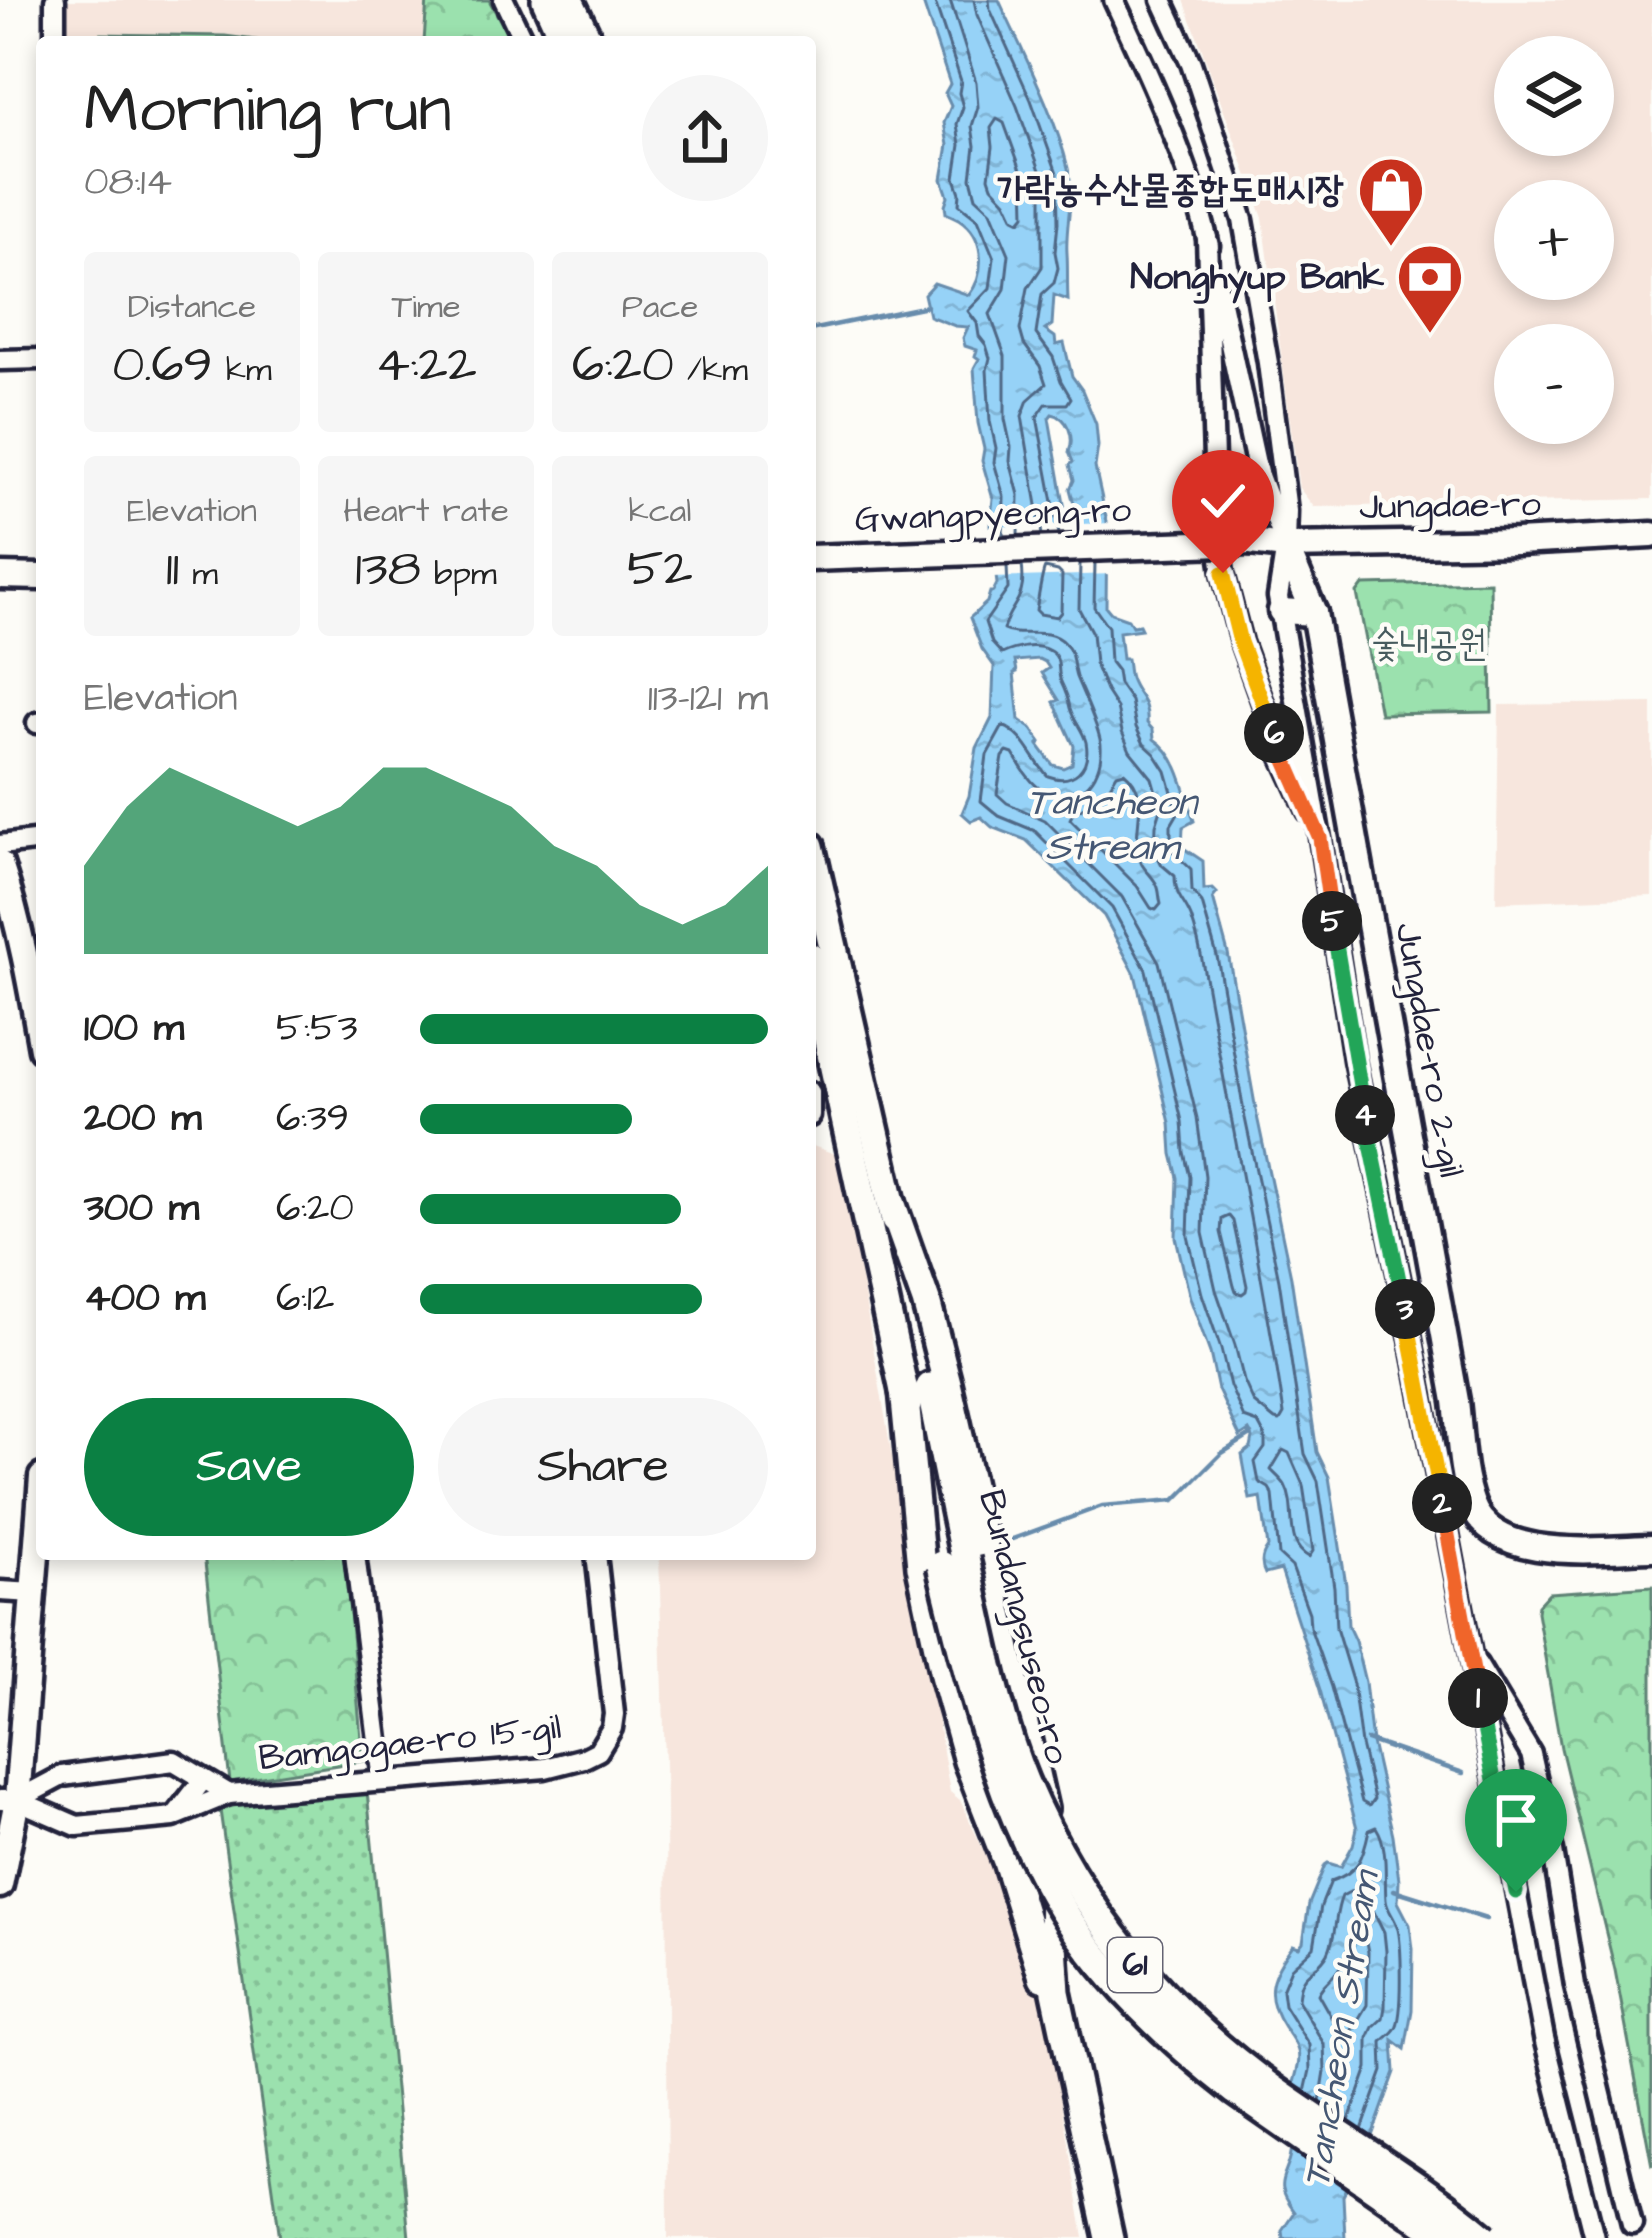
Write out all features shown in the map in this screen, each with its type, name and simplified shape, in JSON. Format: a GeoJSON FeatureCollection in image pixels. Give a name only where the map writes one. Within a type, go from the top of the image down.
{"type":"FeatureCollection","features":[{"type":"Feature","properties":{"kind":"highway"},"geometry":{"type":"LineString","coordinates":[[546,0],[562,36]]}},
{"type":"Feature","properties":{"kind":"highway"},"geometry":{"type":"LineString","coordinates":[[569,0],[586,36]]}},
{"type":"Feature","properties":{"kind":"highway","name":"Bundangsuseo-ro"},"geometry":{"type":"LineString","coordinates":[[816,872],[891,1202],[942,1564],[994,1683],[1023,1778],[1075,1882],[1117,1944],[1187,2021],[1276,2091],[1485,2238]]}},
{"type":"Feature","properties":{"kind":"highway","name":"Bundangsuseo-ro"},"geometry":{"type":"LineString","coordinates":[[816,985],[972,1689],[1032,1853],[1070,1920],[1137,2003],[1204,2066],[1447,2238]]}},
{"type":"Feature","properties":{"kind":"highway"},"geometry":{"type":"LineString","coordinates":[[891,1202],[926,1300],[947,1383],[1046,1823],[1054,1873],[1056,1992],[1103,2236]]}},
{"type":"Feature","properties":{"kind":"highway"},"geometry":{"type":"LineString","coordinates":[[942,1564],[944,1676],[968,1761],[1039,1962],[1103,2236]]}},
{"type":"Feature","properties":{"kind":"main road","name":"Jungdae-ro"},"geometry":{"type":"LineString","coordinates":[[1250,542],[1286,546],[1516,542],[1652,535]]}},
{"type":"Feature","properties":{"kind":"main road","name":"Gwangpyeong-ro"},"geometry":{"type":"LineString","coordinates":[[816,558],[1250,542]]}},
{"type":"Feature","properties":{"kind":"main road","name":"Jungdae-ro 2-gil"},"geometry":{"type":"LineString","coordinates":[[1286,546],[1314,614],[1470,1501],[1492,1530],[1524,1544],[1563,1551],[1652,1548]]}},
{"type":"Feature","properties":{"kind":"main road"},"geometry":{"type":"LineString","coordinates":[[0,576],[36,577]]}},
{"type":"Feature","properties":{"kind":"main road"},"geometry":{"type":"LineString","coordinates":[[1280,611],[1314,614]]}},
{"type":"Feature","properties":{"kind":"main road"},"geometry":{"type":"LineString","coordinates":[[0,864],[13,901],[36,1016]]}},
{"type":"Feature","properties":{"kind":"main road"},"geometry":{"type":"LineString","coordinates":[[0,1886],[36,1560]]}},
{"type":"Feature","properties":{"kind":"street"},"geometry":{"type":"LineString","coordinates":[[55,0],[55,36]]}},
{"type":"Feature","properties":{"kind":"street"},"geometry":{"type":"LineString","coordinates":[[504,0],[521,36]]}},
{"type":"Feature","properties":{"kind":"street"},"geometry":{"type":"LineString","coordinates":[[1114,0],[1161,105],[1207,238],[1258,473],[1286,546]]}},
{"type":"Feature","properties":{"kind":"street"},"geometry":{"type":"LineString","coordinates":[[1162,0],[1190,62],[1244,220],[1287,512],[1278,597],[1354,1060],[1544,2038],[1594,2236]]}},
{"type":"Feature","properties":{"kind":"street"},"geometry":{"type":"LineString","coordinates":[[1207,238],[1216,524],[1223,573],[1240,642],[1281,753],[1320,838]]}},
{"type":"Feature","properties":{"kind":"street"},"geometry":{"type":"LineString","coordinates":[[0,360],[36,359]]}},
{"type":"Feature","properties":{"kind":"street"},"geometry":{"type":"LineString","coordinates":[[0,845],[36,841]]}},
{"type":"Feature","properties":{"kind":"street"},"geometry":{"type":"LineString","coordinates":[[357,1560],[383,1781]]}},
{"type":"Feature","properties":{"kind":"street","name":"Bamgogae-ro 15-gil"},"geometry":{"type":"LineString","coordinates":[[9,1800],[62,1776],[174,1761],[229,1794],[567,1764],[598,1750],[612,1728],[597,1560]]}},
{"type":"Feature","properties":{"kind":"street"},"geometry":{"type":"LineString","coordinates":[[0,1591],[34,1593]]}},
{"type":"Feature","properties":{"kind":"street"},"geometry":{"type":"LineString","coordinates":[[1468,1650],[1531,1754],[1575,1986],[1632,2224]]}},
{"type":"Feature","properties":{"kind":"street"},"geometry":{"type":"LineString","coordinates":[[174,1817],[203,1780]]}},
{"type":"Feature","properties":{"kind":"street"},"geometry":{"type":"LineString","coordinates":[[9,1800],[77,1826],[174,1817],[229,1794]]}},
{"type":"Feature","properties":{"kind":"shaded area"},"geometry":{"type":"Polygon","coordinates":[[[64,0],[428,0],[426,36],[65,36],[64,0]]]}},
{"type":"Feature","properties":{"kind":"shaded area","name":"가락농수산물종합도매시장"},"geometry":{"type":"Polygon","coordinates":[[[1184,0],[1652,0],[1652,499],[1314,507],[1299,488],[1263,218],[1184,0]]]}},
{"type":"Feature","properties":{"kind":"shaded area"},"geometry":{"type":"Polygon","coordinates":[[[1652,703],[1652,896],[1496,902],[1499,705],[1652,703]]]}},
{"type":"Feature","properties":{"kind":"shaded area"},"geometry":{"type":"Polygon","coordinates":[[[816,1147],[835,1154],[862,1283],[950,1792],[960,1800],[1039,1970],[1084,2238],[668,2238],[666,1800],[659,1560],[816,1560],[816,1147]]]}},
{"type":"Feature","properties":{"kind":"green space"},"geometry":{"type":"Polygon","coordinates":[[[427,0],[489,0],[509,36],[424,36],[427,0]]]}},
{"type":"Feature","properties":{"kind":"green space"},"geometry":{"type":"Polygon","coordinates":[[[101,34],[225,36],[101,36],[101,34]]]}},
{"type":"Feature","properties":{"kind":"green space","name":"숯내공원"},"geometry":{"type":"Polygon","coordinates":[[[1490,582],[1492,712],[1380,714],[1357,593],[1363,585],[1490,582]]]}},
{"type":"Feature","properties":{"kind":"green space"},"geometry":{"type":"Polygon","coordinates":[[[205,1560],[346,1560],[363,1761],[230,1782],[205,1560]]]}},
{"type":"Feature","properties":{"kind":"green space"},"geometry":{"type":"Polygon","coordinates":[[[1652,1586],[1652,2166],[1615,1970],[1561,1748],[1537,1612],[1549,1593],[1652,1586]]]}},
{"type":"Feature","properties":{"kind":"green space"},"geometry":{"type":"Polygon","coordinates":[[[367,1791],[409,2238],[280,2238],[219,1803],[367,1791]]]}},
{"type":"Feature","properties":{"kind":"water","name":"Tancheon Stream"},"geometry":{"type":"Polygon","coordinates":[[[922,0],[999,0],[1047,105],[1068,168],[1068,300],[1054,295],[1052,325],[1045,330],[1055,337],[1056,345],[1064,343],[1072,376],[1096,424],[1095,467],[1107,522],[1106,607],[1141,629],[1119,632],[1122,659],[1127,659],[1154,739],[1170,755],[1184,787],[1194,821],[1183,827],[1182,847],[1203,861],[1204,890],[1217,893],[1213,898],[1228,953],[1291,1277],[1317,1452],[1329,1477],[1348,1626],[1365,1682],[1372,1743],[1393,1835],[1398,1902],[1410,1925],[1413,1949],[1412,2010],[1405,2049],[1393,2040],[1395,2072],[1371,2139],[1343,2196],[1345,2238],[1283,2238],[1282,2230],[1294,2212],[1282,2185],[1291,2156],[1292,2095],[1299,2056],[1271,1994],[1279,1966],[1293,1945],[1299,1947],[1303,1942],[1309,1904],[1325,1865],[1341,1867],[1357,1828],[1281,1570],[1265,1574],[1262,1567],[1268,1547],[1261,1497],[1250,1499],[1242,1455],[1251,1448],[1253,1438],[1249,1431],[1240,1437],[1218,1390],[1190,1298],[1176,1237],[1178,1178],[1170,1123],[1135,974],[1104,916],[1026,840],[992,827],[981,817],[971,821],[962,813],[977,748],[992,718],[994,666],[970,618],[997,584],[990,525],[993,499],[978,423],[977,350],[965,346],[968,327],[929,316],[924,294],[934,283],[969,295],[980,268],[979,248],[971,230],[946,213],[948,196],[942,179],[948,145],[944,123],[951,106],[945,93],[950,84],[922,0]],[[1052,414],[1068,527],[1080,527],[1070,489],[1074,480],[1070,434],[1066,423],[1052,414]],[[1039,659],[1015,661],[1019,720],[1031,728],[1053,765],[1063,768],[1072,764],[1074,746],[1054,702],[1059,700],[1042,673],[1049,668],[1039,659]]]}},
{"type":"Feature","properties":{"kind":"pier"},"geometry":{"type":"Polygon","coordinates":[[[1113,523],[1113,574],[991,578],[984,527],[1113,523]]]}},
{"type":"Feature","properties":{"kind":"waterway"},"geometry":{"type":"LineString","coordinates":[[816,329],[927,306]]}},
{"type":"Feature","properties":{"kind":"waterway"},"geometry":{"type":"LineString","coordinates":[[1007,1541],[1102,1506],[1175,1500],[1222,1453],[1251,1435]]}},
{"type":"Feature","properties":{"kind":"waterway"},"geometry":{"type":"LineString","coordinates":[[1367,1740],[1463,1773]]}},
{"type":"Feature","properties":{"kind":"waterway"},"geometry":{"type":"LineString","coordinates":[[1394,1890],[1486,1919]]}},
{"type":"Feature","properties":{"kind":"place","name":"가락농수산물종합도매시장"},"geometry":{"type":"Point","coordinates":[1391,249]}},
{"type":"Feature","properties":{"kind":"place","name":"Nonghyup Bank"},"geometry":{"type":"Point","coordinates":[1430,336]}},
{"type":"Feature","properties":{"kind":"route"},"geometry":{"type":"LineString","coordinates":[[1223,573],[1240,642],[1281,753],[1320,838],[1354,1060],[1516,1892]]}}]}
